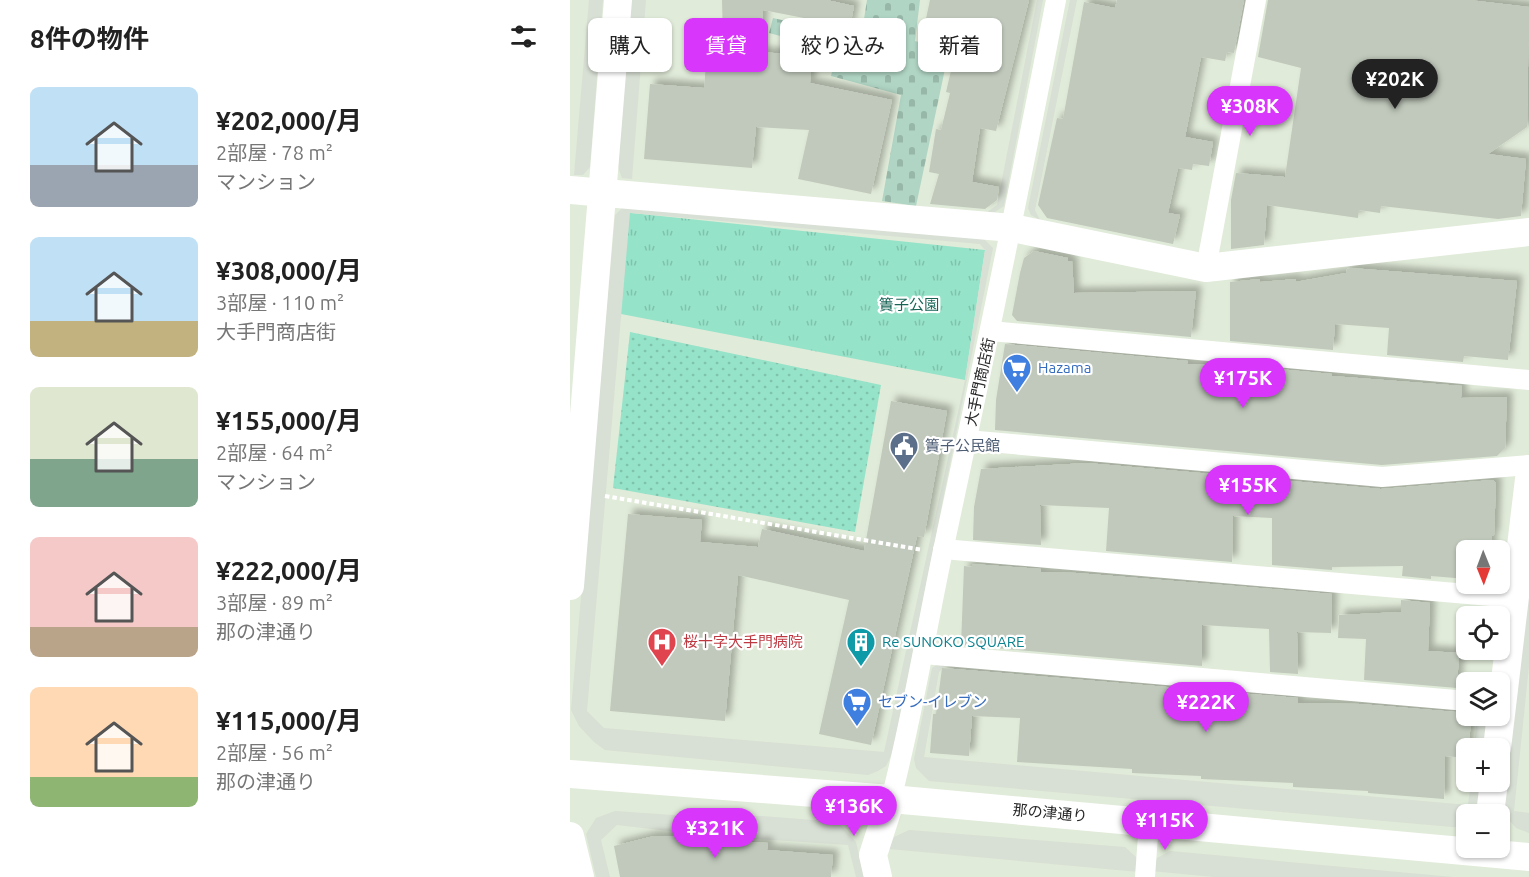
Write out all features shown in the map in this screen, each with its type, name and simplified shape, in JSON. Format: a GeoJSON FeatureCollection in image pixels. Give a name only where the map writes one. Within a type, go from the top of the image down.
{"type":"FeatureCollection","features":[{"type":"Feature","properties":{"kind":"street"},"geometry":{"type":"LineString","coordinates":[[570,586],[575,453],[602,190],[618,0]]}},
{"type":"Feature","properties":{"kind":"street","name":"大手門商店街"},"geometry":{"type":"LineString","coordinates":[[891,799],[923,654],[936,550],[967,440],[1012,228],[1056,0]]}},
{"type":"Feature","properties":{"kind":"street"},"geometry":{"type":"LineString","coordinates":[[1206,268],[1257,0]]}},
{"type":"Feature","properties":{"kind":"street"},"geometry":{"type":"LineString","coordinates":[[570,190],[602,190],[1012,228],[1206,268],[1529,232]]}},
{"type":"Feature","properties":{"kind":"street"},"geometry":{"type":"LineString","coordinates":[[990,331],[1529,380]]}},
{"type":"Feature","properties":{"kind":"street"},"geometry":{"type":"LineString","coordinates":[[967,440],[1382,477],[1529,465]]}},
{"type":"Feature","properties":{"kind":"street"},"geometry":{"type":"LineString","coordinates":[[1505,672],[1529,479]]}},
{"type":"Feature","properties":{"kind":"street"},"geometry":{"type":"LineString","coordinates":[[936,550],[1515,598]]}},
{"type":"Feature","properties":{"kind":"street"},"geometry":{"type":"LineString","coordinates":[[923,654],[1456,700]]}},
{"type":"Feature","properties":{"kind":"street","name":"那の津通り"},"geometry":{"type":"LineString","coordinates":[[570,774],[1149,822],[1485,859],[1529,857]]}},
{"type":"Feature","properties":{"kind":"street"},"geometry":{"type":"LineString","coordinates":[[878,877],[873,855],[891,799]]}},
{"type":"Feature","properties":{"kind":"street"},"geometry":{"type":"LineString","coordinates":[[1144,877],[1149,822]]}},
{"type":"Feature","properties":{"kind":"street"},"geometry":{"type":"LineString","coordinates":[[570,836],[580,877]]}},
{"type":"Feature","properties":{"kind":"path"},"geometry":{"type":"LineString","coordinates":[[598,495],[936,550]]}},
{"type":"Feature","properties":{"kind":"green space"},"geometry":{"type":"Polygon","coordinates":[[[867,0],[920,0],[915,41],[918,42],[918,72],[944,72],[916,206],[882,201],[901,95],[831,76],[832,72],[906,72],[906,18],[864,18],[867,0]]]}},
{"type":"Feature","properties":{"kind":"green space"},"geometry":{"type":"Polygon","coordinates":[[[773,18],[780,20],[780,36],[769,33],[773,18]]]}},
{"type":"Feature","properties":{"kind":"green space","name":"簀子公園"},"geometry":{"type":"Polygon","coordinates":[[[622,212],[985,250],[965,380],[621,314],[622,212]]]}},
{"type":"Feature","properties":{"kind":"green space"},"geometry":{"type":"Polygon","coordinates":[[[630,332],[881,385],[855,532],[613,488],[630,332]]]}},
{"type":"Feature","properties":{"kind":"shaded area"},"geometry":{"type":"Polygon","coordinates":[[[589,0],[603,0],[602,18],[588,18],[588,72],[597,72],[590,167],[583,175],[574,175],[589,0]]]}},
{"type":"Feature","properties":{"kind":"shaded area"},"geometry":{"type":"Polygon","coordinates":[[[631,0],[646,0],[645,18],[630,18],[631,0]]]}},
{"type":"Feature","properties":{"kind":"shaded area"},"geometry":{"type":"Polygon","coordinates":[[[1037,0],[1043,0],[1004,206],[995,212],[986,213],[997,205],[1037,0]]]}},
{"type":"Feature","properties":{"kind":"shaded area"},"geometry":{"type":"Polygon","coordinates":[[[1070,0],[1077,0],[1035,210],[1040,220],[1031,215],[1028,208],[1070,0]]]}},
{"type":"Feature","properties":{"kind":"shaded area"},"geometry":{"type":"Polygon","coordinates":[[[625,72],[640,72],[632,179],[622,178],[618,167],[625,72]]]}},
{"type":"Feature","properties":{"kind":"shaded area"},"geometry":{"type":"Polygon","coordinates":[[[623,207],[983,238],[993,248],[893,752],[886,766],[878,771],[868,775],[605,750],[579,726],[571,710],[615,215],[623,207]],[[630,213],[587,711],[604,728],[884,752],[965,380],[985,250],[980,244],[630,213]]]}},
{"type":"Feature","properties":{"kind":"shaded area"},"geometry":{"type":"Polygon","coordinates":[[[1529,553],[1529,666],[1514,811],[1529,813],[1529,833],[1516,828],[1510,821],[1510,804],[1503,804],[1504,792],[1510,792],[1510,738],[1529,553]]]}},
{"type":"Feature","properties":{"kind":"shaded area"},"geometry":{"type":"Polygon","coordinates":[[[938,664],[946,665],[939,672],[924,757],[1457,804],[1456,827],[929,781],[916,768],[914,759],[932,668],[938,664]]]}},
{"type":"Feature","properties":{"kind":"shaded area"},"geometry":{"type":"Polygon","coordinates":[[[1476,726],[1488,726],[1487,738],[1475,738],[1476,726]]]}},
{"type":"Feature","properties":{"kind":"shaded area"},"geometry":{"type":"Polygon","coordinates":[[[1470,792],[1480,792],[1479,804],[1468,804],[1470,792]]]}},
{"type":"Feature","properties":{"kind":"shaded area"},"geometry":{"type":"Polygon","coordinates":[[[615,811],[702,817],[762,816],[838,822],[856,842],[864,877],[856,877],[848,845],[712,836],[617,825],[601,840],[610,877],[596,877],[586,834],[596,818],[615,811]]]}},
{"type":"Feature","properties":{"kind":"shaded area"},"geometry":{"type":"Polygon","coordinates":[[[909,830],[1125,847],[1136,857],[1139,872],[889,849],[894,837],[909,830]]]}},
{"type":"Feature","properties":{"kind":"shaded area"},"geometry":{"type":"Polygon","coordinates":[[[1170,851],[1453,877],[1214,877],[1151,871],[1157,858],[1170,851]]]}},
{"type":"Feature","properties":{"kind":"building"},"geometry":{"type":"Polygon","coordinates":[[[722,0],[827,0],[854,6],[852,18],[804,18],[763,10],[763,18],[722,18],[722,0]]]}},
{"type":"Feature","properties":{"kind":"building"},"geometry":{"type":"Polygon","coordinates":[[[930,0],[1029,0],[996,131],[980,128],[972,182],[999,187],[997,200],[985,209],[930,204],[939,174],[929,172],[936,129],[941,130],[950,93],[946,92],[951,72],[1002,72],[1002,18],[926,18],[930,0]]]}},
{"type":"Feature","properties":{"kind":"building"},"geometry":{"type":"Polygon","coordinates":[[[1117,0],[1244,0],[1234,53],[1227,52],[1225,61],[1201,57],[1185,137],[1213,142],[1209,166],[1193,164],[1192,170],[1178,168],[1168,213],[1180,215],[1173,244],[1047,218],[1038,205],[1057,118],[1063,119],[1084,2],[1115,8],[1117,0]]]}},
{"type":"Feature","properties":{"kind":"building"},"geometry":{"type":"Polygon","coordinates":[[[1268,0],[1469,0],[1529,7],[1527,127],[1488,154],[1526,159],[1521,216],[1498,219],[1381,206],[1380,213],[1359,210],[1358,218],[1267,205],[1264,245],[1231,249],[1231,200],[1236,173],[1285,177],[1301,68],[1258,57],[1268,0]]]}},
{"type":"Feature","properties":{"kind":"building"},"geometry":{"type":"Polygon","coordinates":[[[768,53],[780,53],[780,72],[811,72],[810,83],[892,100],[871,194],[798,179],[809,130],[756,127],[752,168],[644,159],[650,84],[704,88],[705,72],[768,72],[768,53]]]}},
{"type":"Feature","properties":{"kind":"building"},"geometry":{"type":"Polygon","coordinates":[[[1034,251],[1068,258],[1068,261],[1072,261],[1074,293],[1196,291],[1191,337],[1017,321],[1012,315],[1020,273],[1024,258],[1034,251]]]}},
{"type":"Feature","properties":{"kind":"building"},"geometry":{"type":"Polygon","coordinates":[[[1347,269],[1517,281],[1508,360],[1464,356],[1463,362],[1387,355],[1389,328],[1335,324],[1333,350],[1230,341],[1230,282],[1296,279],[1295,282],[1346,273],[1347,269]]]}},
{"type":"Feature","properties":{"kind":"building"},"geometry":{"type":"Polygon","coordinates":[[[1005,344],[1188,361],[1187,364],[1224,364],[1332,374],[1332,376],[1462,386],[1461,398],[1507,397],[1505,448],[1497,456],[1382,465],[995,430],[996,400],[1005,344]]]}},
{"type":"Feature","properties":{"kind":"building"},"geometry":{"type":"Polygon","coordinates":[[[891,401],[947,411],[924,537],[917,536],[871,745],[819,734],[849,600],[738,575],[725,721],[610,711],[628,514],[702,520],[700,542],[758,547],[762,529],[864,551],[891,401]]]}},
{"type":"Feature","properties":{"kind":"building"},"geometry":{"type":"Polygon","coordinates":[[[1087,463],[1381,489],[1493,480],[1496,483],[1494,536],[1492,540],[1456,540],[1456,578],[1431,576],[1431,579],[1402,576],[1403,566],[1332,567],[1332,570],[1272,565],[1272,518],[1233,516],[1232,562],[1106,551],[1109,508],[1040,505],[1041,545],[973,540],[974,507],[981,469],[1087,463]]]}},
{"type":"Feature","properties":{"kind":"building"},"geometry":{"type":"Polygon","coordinates":[[[972,564],[1041,569],[1041,572],[1332,594],[1331,633],[1297,632],[1298,674],[1270,672],[1269,629],[1202,625],[1202,666],[961,645],[964,566],[972,567],[972,564]]]}},
{"type":"Feature","properties":{"kind":"building"},"geometry":{"type":"Polygon","coordinates":[[[1401,600],[1430,603],[1428,651],[1456,653],[1456,660],[1459,660],[1456,688],[1364,680],[1366,639],[1338,638],[1339,615],[1401,612],[1401,600]]]}},
{"type":"Feature","properties":{"kind":"building"},"geometry":{"type":"Polygon","coordinates":[[[942,668],[1298,698],[1298,703],[1360,704],[1456,712],[1456,726],[1470,726],[1470,738],[1456,738],[1456,757],[1445,756],[1444,799],[1368,793],[1368,791],[1293,787],[1293,783],[1132,773],[1132,769],[1017,762],[1020,718],[972,716],[969,756],[930,753],[933,714],[936,714],[942,668]]]}},
{"type":"Feature","properties":{"kind":"building"},"geometry":{"type":"Polygon","coordinates":[[[654,836],[712,836],[712,840],[768,843],[767,850],[833,855],[831,877],[620,877],[614,846],[654,836]]]}},
{"type":"Feature","properties":{"kind":"place","name":"Hazama"},"geometry":{"type":"Point","coordinates":[1017,394]}},
{"type":"Feature","properties":{"kind":"place","name":"簀子公民館"},"geometry":{"type":"Point","coordinates":[904,472]}},
{"type":"Feature","properties":{"kind":"place","name":"桜十字大手門病院"},"geometry":{"type":"Point","coordinates":[662,668]}},
{"type":"Feature","properties":{"kind":"place","name":"Re SUNOKO SQUARE"},"geometry":{"type":"Point","coordinates":[861,668]}},
{"type":"Feature","properties":{"kind":"place","name":"セブン-イレブン"},"geometry":{"type":"Point","coordinates":[857,728]}}]}
